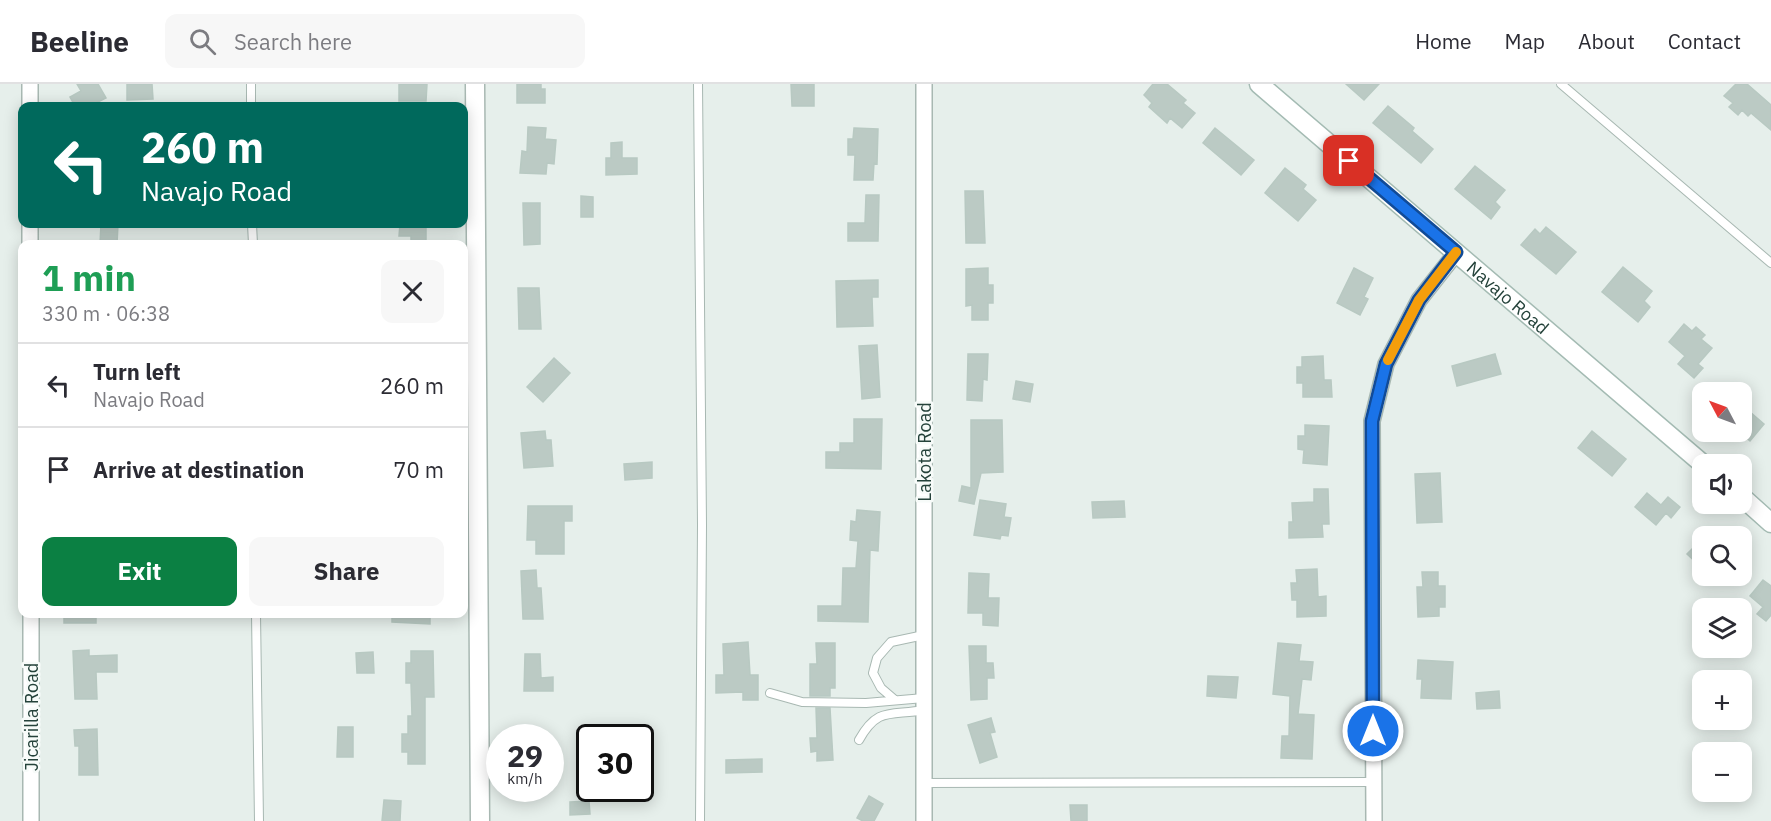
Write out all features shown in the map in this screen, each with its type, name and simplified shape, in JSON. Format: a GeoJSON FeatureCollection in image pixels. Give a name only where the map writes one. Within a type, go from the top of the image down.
{"type":"FeatureCollection","features":[{"type":"Feature","properties":{"kind":"street"},"geometry":{"type":"LineString","coordinates":[[30,84],[30,102]]}},
{"type":"Feature","properties":{"kind":"street"},"geometry":{"type":"LineString","coordinates":[[475,84],[480,821]]}},
{"type":"Feature","properties":{"kind":"street","name":"Lakota Road"},"geometry":{"type":"LineString","coordinates":[[924,84],[924,821]]}},
{"type":"Feature","properties":{"kind":"street","name":"Navajo Road"},"geometry":{"type":"LineString","coordinates":[[1259,84],[1692,455]]}},
{"type":"Feature","properties":{"kind":"street"},"geometry":{"type":"LineString","coordinates":[[1374,821],[1372,421],[1386,364],[1419,300],[1456,252]]}},
{"type":"Feature","properties":{"kind":"street"},"geometry":{"type":"LineString","coordinates":[[1752,506],[1771,523]]}},
{"type":"Feature","properties":{"kind":"street","name":"Jicarilla Road"},"geometry":{"type":"LineString","coordinates":[[31,618],[31,821]]}},
{"type":"Feature","properties":{"kind":"lane"},"geometry":{"type":"LineString","coordinates":[[251,84],[251,102]]}},
{"type":"Feature","properties":{"kind":"lane"},"geometry":{"type":"LineString","coordinates":[[698,84],[702,513],[700,821]]}},
{"type":"Feature","properties":{"kind":"lane"},"geometry":{"type":"LineString","coordinates":[[1561,84],[1771,263]]}},
{"type":"Feature","properties":{"kind":"lane"},"geometry":{"type":"LineString","coordinates":[[256,618],[258,821]]}},
{"type":"Feature","properties":{"kind":"lane"},"geometry":{"type":"LineString","coordinates":[[895,700],[881,688],[873,673],[876,658],[891,642],[924,635]]}},
{"type":"Feature","properties":{"kind":"lane"},"geometry":{"type":"LineString","coordinates":[[770,693],[802,702],[895,700],[924,704]]}},
{"type":"Feature","properties":{"kind":"lane"},"geometry":{"type":"LineString","coordinates":[[859,740],[866,726],[876,718],[924,704]]}},
{"type":"Feature","properties":{"kind":"lane"},"geometry":{"type":"LineString","coordinates":[[924,783],[1374,782]]}},
{"type":"Feature","properties":{"kind":"building"},"geometry":{"type":"Polygon","coordinates":[[[77,84],[98,84],[106,98],[98,102],[73,102],[70,97],[81,91],[77,84]]]}},
{"type":"Feature","properties":{"kind":"building"},"geometry":{"type":"Polygon","coordinates":[[[127,84],[152,84],[153,99],[127,100],[127,84]]]}},
{"type":"Feature","properties":{"kind":"building"},"geometry":{"type":"Polygon","coordinates":[[[399,84],[427,84],[426,101],[399,101],[399,84]]]}},
{"type":"Feature","properties":{"kind":"building"},"geometry":{"type":"Polygon","coordinates":[[[517,84],[541,84],[541,89],[545,89],[545,103],[517,103],[517,84]]]}},
{"type":"Feature","properties":{"kind":"building"},"geometry":{"type":"Polygon","coordinates":[[[791,84],[814,84],[814,106],[792,106],[791,84]]]}},
{"type":"Feature","properties":{"kind":"building"},"geometry":{"type":"Polygon","coordinates":[[[1153,84],[1167,84],[1186,100],[1183,103],[1195,113],[1182,128],[1170,118],[1167,123],[1149,107],[1152,103],[1144,95],[1153,84]]]}},
{"type":"Feature","properties":{"kind":"building"},"geometry":{"type":"Polygon","coordinates":[[[1346,84],[1379,84],[1364,100],[1346,84]]]}},
{"type":"Feature","properties":{"kind":"building"},"geometry":{"type":"Polygon","coordinates":[[[1736,84],[1747,84],[1771,105],[1771,130],[1751,113],[1748,116],[1742,110],[1738,115],[1729,107],[1733,103],[1724,96],[1736,84]]]}},
{"type":"Feature","properties":{"kind":"building"},"geometry":{"type":"Polygon","coordinates":[[[1388,106],[1414,128],[1412,131],[1433,149],[1421,163],[1373,123],[1388,106]]]}},
{"type":"Feature","properties":{"kind":"building"},"geometry":{"type":"Polygon","coordinates":[[[528,127],[546,128],[545,139],[556,140],[554,164],[547,163],[546,174],[520,173],[522,151],[527,152],[528,127]]]}},
{"type":"Feature","properties":{"kind":"building"},"geometry":{"type":"Polygon","coordinates":[[[854,128],[878,129],[877,164],[874,163],[873,180],[854,180],[855,155],[848,155],[848,139],[853,139],[854,128]]]}},
{"type":"Feature","properties":{"kind":"building"},"geometry":{"type":"Polygon","coordinates":[[[1215,128],[1254,160],[1241,175],[1203,143],[1215,128]]]}},
{"type":"Feature","properties":{"kind":"building"},"geometry":{"type":"Polygon","coordinates":[[[622,142],[622,158],[637,158],[637,174],[606,175],[606,158],[611,158],[611,143],[622,142]]]}},
{"type":"Feature","properties":{"kind":"building"},"geometry":{"type":"Polygon","coordinates":[[[1475,166],[1505,190],[1495,202],[1500,207],[1491,219],[1455,189],[1475,166]]]}},
{"type":"Feature","properties":{"kind":"building"},"geometry":{"type":"Polygon","coordinates":[[[1285,168],[1306,185],[1303,189],[1316,200],[1298,221],[1265,193],[1285,168]]]}},
{"type":"Feature","properties":{"kind":"building"},"geometry":{"type":"Polygon","coordinates":[[[965,191],[983,191],[985,243],[966,243],[965,191]]]}},
{"type":"Feature","properties":{"kind":"building"},"geometry":{"type":"Polygon","coordinates":[[[866,195],[879,195],[878,241],[848,241],[848,223],[865,223],[866,195]]]}},
{"type":"Feature","properties":{"kind":"building"},"geometry":{"type":"Polygon","coordinates":[[[581,196],[593,197],[593,217],[581,217],[581,196]]]}},
{"type":"Feature","properties":{"kind":"building"},"geometry":{"type":"Polygon","coordinates":[[[523,203],[540,203],[540,244],[524,245],[523,203]]]}},
{"type":"Feature","properties":{"kind":"building"},"geometry":{"type":"Polygon","coordinates":[[[1546,227],[1576,252],[1556,274],[1521,245],[1535,229],[1540,234],[1546,227]]]}},
{"type":"Feature","properties":{"kind":"building"},"geometry":{"type":"Polygon","coordinates":[[[101,228],[118,228],[117,240],[100,240],[101,228]]]}},
{"type":"Feature","properties":{"kind":"building"},"geometry":{"type":"Polygon","coordinates":[[[400,228],[426,228],[426,240],[411,240],[411,236],[399,236],[400,228]]]}},
{"type":"Feature","properties":{"kind":"building"},"geometry":{"type":"Polygon","coordinates":[[[1623,267],[1652,291],[1644,301],[1650,307],[1638,322],[1602,292],[1623,267]]]}},
{"type":"Feature","properties":{"kind":"building"},"geometry":{"type":"Polygon","coordinates":[[[988,268],[988,285],[993,285],[993,303],[988,303],[988,320],[972,320],[972,305],[966,306],[966,269],[988,268]]]}},
{"type":"Feature","properties":{"kind":"building"},"geometry":{"type":"Polygon","coordinates":[[[1354,268],[1373,278],[1364,297],[1368,299],[1360,315],[1337,303],[1354,268]]]}},
{"type":"Feature","properties":{"kind":"building"},"geometry":{"type":"Polygon","coordinates":[[[878,280],[878,297],[872,297],[873,326],[837,327],[836,281],[878,280]]]}},
{"type":"Feature","properties":{"kind":"building"},"geometry":{"type":"Polygon","coordinates":[[[518,288],[539,288],[541,329],[519,329],[518,288]]]}},
{"type":"Feature","properties":{"kind":"building"},"geometry":{"type":"Polygon","coordinates":[[[1684,324],[1692,331],[1696,327],[1705,335],[1701,339],[1712,348],[1698,364],[1703,368],[1694,378],[1678,364],[1685,356],[1669,342],[1684,324]]]}},
{"type":"Feature","properties":{"kind":"building"},"geometry":{"type":"Polygon","coordinates":[[[877,345],[880,397],[862,399],[859,346],[877,345]]]}},
{"type":"Feature","properties":{"kind":"building"},"geometry":{"type":"Polygon","coordinates":[[[968,354],[988,354],[987,380],[983,379],[982,401],[967,400],[968,354]]]}},
{"type":"Feature","properties":{"kind":"building"},"geometry":{"type":"Polygon","coordinates":[[[1495,354],[1501,374],[1457,386],[1452,366],[1495,354]]]}},
{"type":"Feature","properties":{"kind":"building"},"geometry":{"type":"Polygon","coordinates":[[[1323,356],[1324,380],[1331,380],[1332,397],[1303,397],[1303,383],[1297,383],[1297,367],[1302,367],[1302,357],[1323,356]]]}},
{"type":"Feature","properties":{"kind":"building"},"geometry":{"type":"Polygon","coordinates":[[[554,358],[570,373],[543,402],[527,387],[554,358]]]}},
{"type":"Feature","properties":{"kind":"building"},"geometry":{"type":"Polygon","coordinates":[[[1016,381],[1033,384],[1030,402],[1013,399],[1016,381]]]}},
{"type":"Feature","properties":{"kind":"building"},"geometry":{"type":"Polygon","coordinates":[[[1752,414],[1764,424],[1752,439],[1752,414]]]}},
{"type":"Feature","properties":{"kind":"building"},"geometry":{"type":"Polygon","coordinates":[[[854,419],[882,419],[881,469],[826,468],[826,452],[840,452],[840,443],[854,443],[854,419]]]}},
{"type":"Feature","properties":{"kind":"building"},"geometry":{"type":"Polygon","coordinates":[[[971,420],[1002,420],[1003,472],[981,473],[974,504],[959,501],[962,486],[971,488],[971,420]]]}},
{"type":"Feature","properties":{"kind":"building"},"geometry":{"type":"Polygon","coordinates":[[[1305,425],[1329,426],[1327,465],[1303,463],[1304,450],[1298,449],[1298,436],[1305,436],[1305,425]]]}},
{"type":"Feature","properties":{"kind":"building"},"geometry":{"type":"Polygon","coordinates":[[[545,431],[546,440],[551,440],[553,466],[524,468],[521,433],[545,431]]]}},
{"type":"Feature","properties":{"kind":"building"},"geometry":{"type":"Polygon","coordinates":[[[1592,431],[1626,459],[1612,476],[1578,448],[1592,431]]]}},
{"type":"Feature","properties":{"kind":"building"},"geometry":{"type":"Polygon","coordinates":[[[652,462],[652,478],[625,480],[624,464],[652,462]]]}},
{"type":"Feature","properties":{"kind":"building"},"geometry":{"type":"Polygon","coordinates":[[[1440,473],[1442,522],[1417,523],[1415,474],[1440,473]]]}},
{"type":"Feature","properties":{"kind":"building"},"geometry":{"type":"Polygon","coordinates":[[[1314,489],[1328,489],[1329,524],[1322,524],[1323,537],[1289,538],[1289,522],[1293,522],[1292,503],[1314,502],[1314,489]]]}},
{"type":"Feature","properties":{"kind":"building"},"geometry":{"type":"Polygon","coordinates":[[[1647,493],[1661,505],[1668,497],[1680,507],[1671,518],[1666,513],[1656,525],[1635,507],[1647,493]]]}},
{"type":"Feature","properties":{"kind":"building"},"geometry":{"type":"Polygon","coordinates":[[[980,500],[1006,504],[1004,517],[1011,518],[1008,536],[1001,535],[1000,539],[974,535],[980,500]]]}},
{"type":"Feature","properties":{"kind":"building"},"geometry":{"type":"Polygon","coordinates":[[[1124,501],[1125,517],[1093,518],[1092,502],[1124,501]]]}},
{"type":"Feature","properties":{"kind":"building"},"geometry":{"type":"Polygon","coordinates":[[[528,506],[572,506],[572,521],[564,521],[564,554],[536,554],[536,540],[527,540],[528,506]]]}},
{"type":"Feature","properties":{"kind":"building"},"geometry":{"type":"Polygon","coordinates":[[[857,510],[880,512],[878,551],[870,550],[868,622],[818,621],[818,606],[842,606],[843,568],[856,568],[858,541],[850,540],[851,521],[856,522],[857,510]]]}},
{"type":"Feature","properties":{"kind":"building"},"geometry":{"type":"Polygon","coordinates":[[[1692,549],[1692,559],[1687,554],[1692,549]]]}},
{"type":"Feature","properties":{"kind":"building"},"geometry":{"type":"Polygon","coordinates":[[[1317,569],[1318,597],[1326,596],[1326,616],[1297,617],[1297,600],[1292,600],[1291,583],[1297,583],[1296,570],[1317,569]]]}},
{"type":"Feature","properties":{"kind":"building"},"geometry":{"type":"Polygon","coordinates":[[[536,570],[537,588],[541,588],[543,619],[523,619],[521,571],[536,570]]]}},
{"type":"Feature","properties":{"kind":"building"},"geometry":{"type":"Polygon","coordinates":[[[1422,572],[1438,572],[1438,586],[1445,586],[1445,607],[1439,607],[1439,616],[1418,617],[1417,587],[1423,587],[1422,572]]]}},
{"type":"Feature","properties":{"kind":"building"},"geometry":{"type":"Polygon","coordinates":[[[969,573],[989,574],[988,598],[999,598],[998,626],[983,625],[983,613],[968,613],[969,573]]]}},
{"type":"Feature","properties":{"kind":"building"},"geometry":{"type":"Polygon","coordinates":[[[1763,580],[1771,586],[1771,615],[1766,621],[1757,614],[1763,607],[1750,596],[1763,580]]]}},
{"type":"Feature","properties":{"kind":"building"},"geometry":{"type":"Polygon","coordinates":[[[64,618],[96,618],[96,623],[64,623],[64,618]]]}},
{"type":"Feature","properties":{"kind":"building"},"geometry":{"type":"Polygon","coordinates":[[[392,618],[430,618],[430,624],[392,622],[392,618]]]}},
{"type":"Feature","properties":{"kind":"building"},"geometry":{"type":"Polygon","coordinates":[[[748,642],[750,675],[758,675],[758,700],[743,700],[743,692],[716,693],[716,675],[724,675],[723,644],[748,642]]]}},
{"type":"Feature","properties":{"kind":"building"},"geometry":{"type":"Polygon","coordinates":[[[816,643],[835,643],[835,688],[830,688],[830,696],[810,696],[810,664],[817,664],[816,643]]]}},
{"type":"Feature","properties":{"kind":"building"},"geometry":{"type":"Polygon","coordinates":[[[1278,643],[1301,645],[1299,661],[1313,662],[1311,680],[1302,679],[1298,714],[1314,715],[1312,759],[1281,758],[1282,736],[1289,736],[1290,696],[1273,694],[1278,643]]]}},
{"type":"Feature","properties":{"kind":"building"},"geometry":{"type":"Polygon","coordinates":[[[969,646],[986,646],[986,663],[993,663],[994,678],[987,678],[987,699],[971,700],[969,646]]]}},
{"type":"Feature","properties":{"kind":"building"},"geometry":{"type":"Polygon","coordinates":[[[89,650],[89,656],[117,655],[117,672],[96,672],[97,699],[75,699],[73,651],[89,650]]]}},
{"type":"Feature","properties":{"kind":"building"},"geometry":{"type":"Polygon","coordinates":[[[411,651],[433,651],[434,697],[425,697],[425,764],[408,764],[408,752],[402,752],[402,734],[408,734],[408,716],[412,716],[411,683],[406,683],[406,663],[411,663],[411,651]]]}},
{"type":"Feature","properties":{"kind":"building"},"geometry":{"type":"Polygon","coordinates":[[[373,652],[374,673],[357,673],[356,653],[373,652]]]}},
{"type":"Feature","properties":{"kind":"building"},"geometry":{"type":"Polygon","coordinates":[[[525,654],[540,654],[541,678],[553,677],[553,691],[524,691],[525,654]]]}},
{"type":"Feature","properties":{"kind":"building"},"geometry":{"type":"Polygon","coordinates":[[[1418,660],[1453,662],[1451,699],[1421,698],[1422,679],[1417,679],[1418,660]]]}},
{"type":"Feature","properties":{"kind":"building"},"geometry":{"type":"Polygon","coordinates":[[[1208,676],[1238,677],[1236,698],[1207,696],[1208,676]]]}},
{"type":"Feature","properties":{"kind":"building"},"geometry":{"type":"Polygon","coordinates":[[[1499,691],[1500,708],[1477,709],[1476,693],[1499,691]]]}},
{"type":"Feature","properties":{"kind":"building"},"geometry":{"type":"Polygon","coordinates":[[[816,708],[830,708],[833,760],[817,761],[817,751],[811,752],[810,738],[817,738],[816,708]]]}},
{"type":"Feature","properties":{"kind":"building"},"geometry":{"type":"Polygon","coordinates":[[[991,718],[995,732],[990,733],[997,757],[980,763],[968,725],[991,718]]]}},
{"type":"Feature","properties":{"kind":"building"},"geometry":{"type":"Polygon","coordinates":[[[338,727],[353,727],[353,757],[337,757],[338,727]]]}},
{"type":"Feature","properties":{"kind":"building"},"geometry":{"type":"Polygon","coordinates":[[[97,729],[98,775],[79,775],[79,746],[75,746],[74,730],[97,729]]]}},
{"type":"Feature","properties":{"kind":"building"},"geometry":{"type":"Polygon","coordinates":[[[762,759],[762,772],[726,773],[726,760],[762,759]]]}},
{"type":"Feature","properties":{"kind":"building"},"geometry":{"type":"Polygon","coordinates":[[[869,796],[883,804],[874,821],[863,821],[857,818],[869,796]]]}},
{"type":"Feature","properties":{"kind":"building"},"geometry":{"type":"Polygon","coordinates":[[[384,800],[401,801],[400,821],[382,821],[384,800]]]}},
{"type":"Feature","properties":{"kind":"building"},"geometry":{"type":"Polygon","coordinates":[[[570,802],[589,802],[590,814],[570,815],[570,802]]]}},
{"type":"Feature","properties":{"kind":"building"},"geometry":{"type":"Polygon","coordinates":[[[1070,805],[1087,805],[1087,821],[1071,821],[1070,805]]]}},
{"type":"Feature","properties":{"kind":"slow traffic"},"geometry":{"type":"LineString","coordinates":[[1388,360],[1419,300],[1456,252]]}},
{"type":"Feature","properties":{"kind":"route"},"geometry":{"type":"LineString","coordinates":[[1349,161],[1456,252],[1419,300],[1386,364],[1372,421],[1373,731]]}}]}
